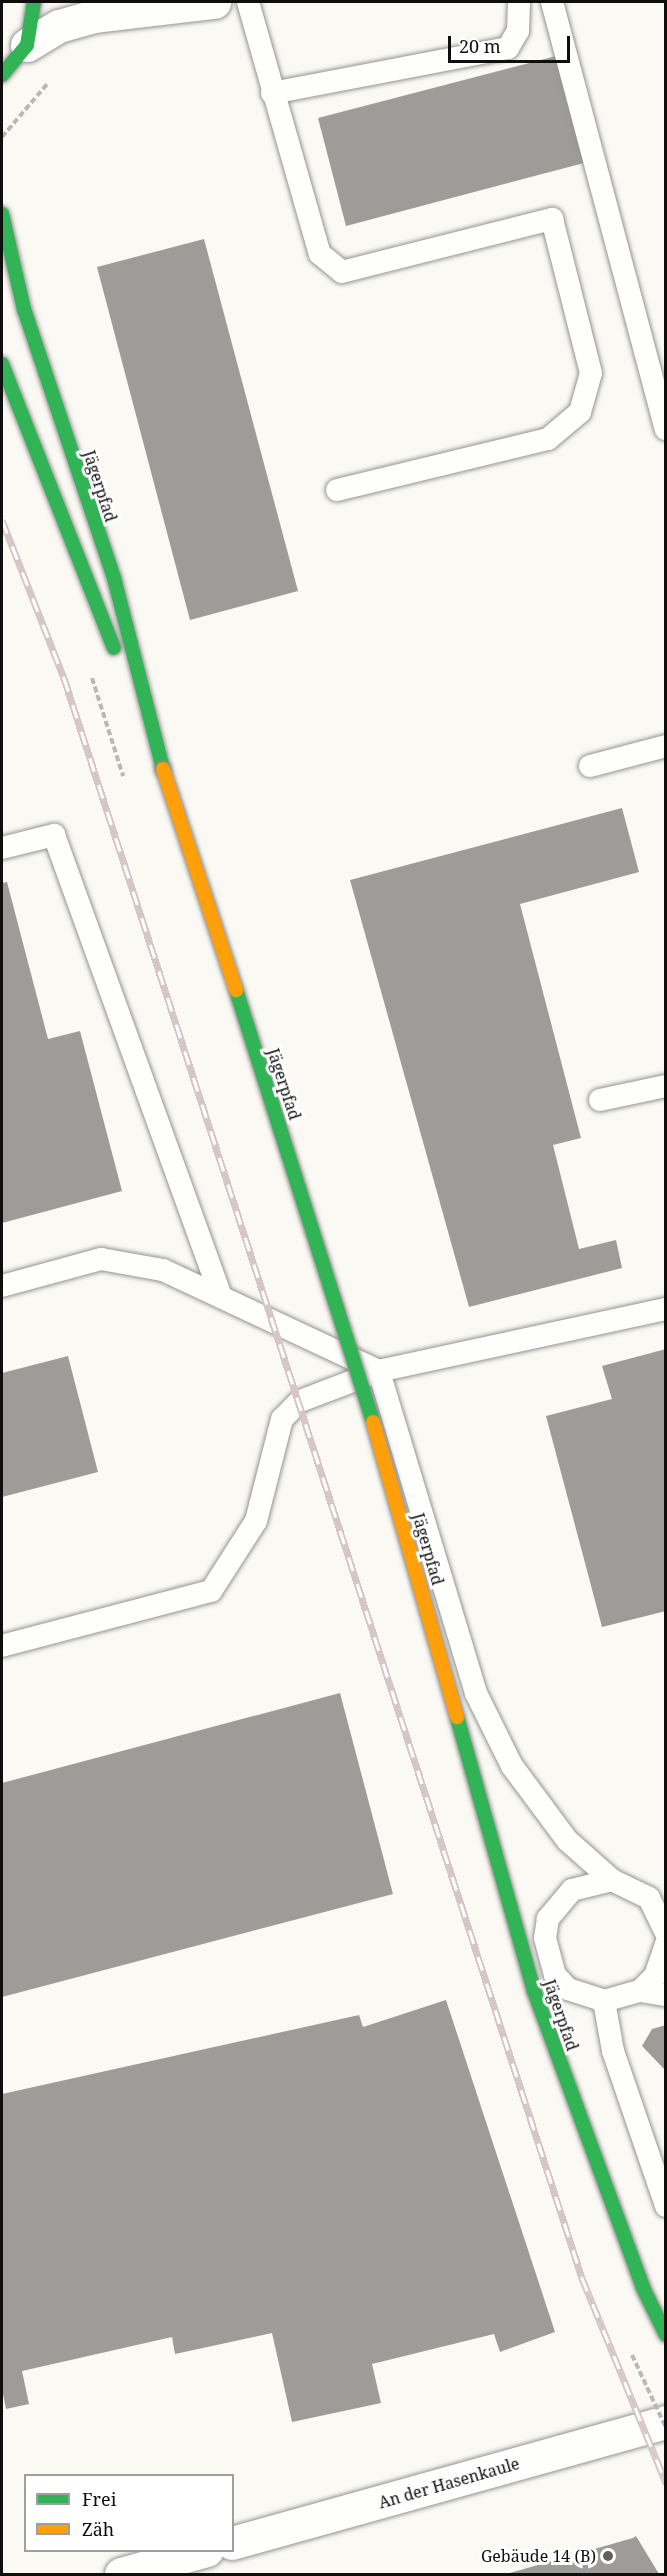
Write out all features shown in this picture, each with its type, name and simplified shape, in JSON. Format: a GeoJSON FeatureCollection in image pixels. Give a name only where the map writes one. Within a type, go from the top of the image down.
{"type":"FeatureCollection","features":[{"type":"Feature","properties":{"kind":"main road"},"geometry":{"type":"LineString","coordinates":[[2,75],[27,45],[34,2]]}},
{"type":"Feature","properties":{"kind":"main road","name":"Jägerpfad"},"geometry":{"type":"LineString","coordinates":[[2,214],[24,309],[114,578],[164,769],[347,1329],[534,1991],[643,2288],[666,2335]]}},
{"type":"Feature","properties":{"kind":"main road","name":"Jägerpfad"},"geometry":{"type":"LineString","coordinates":[[2,364],[164,769]]}},
{"type":"Feature","properties":{"kind":"street"},"geometry":{"type":"LineString","coordinates":[[27,45],[59,26],[93,16],[214,2]]}},
{"type":"Feature","properties":{"kind":"street","name":"An der Hasenkaule"},"geometry":{"type":"LineString","coordinates":[[234,2542],[666,2422]]}},
{"type":"Feature","properties":{"kind":"street"},"geometry":{"type":"LineString","coordinates":[[121,2574],[200,2552]]}},
{"type":"Feature","properties":{"kind":"lane"},"geometry":{"type":"LineString","coordinates":[[248,2],[272,93],[320,254],[342,272],[552,219],[591,373],[580,412],[548,439],[337,490]]}},
{"type":"Feature","properties":{"kind":"lane"},"geometry":{"type":"LineString","coordinates":[[272,93],[508,48],[518,31],[519,2]]}},
{"type":"Feature","properties":{"kind":"lane"},"geometry":{"type":"LineString","coordinates":[[552,2],[666,429]]}},
{"type":"Feature","properties":{"kind":"lane"},"geometry":{"type":"LineString","coordinates":[[590,766],[666,746]]}},
{"type":"Feature","properties":{"kind":"lane"},"geometry":{"type":"LineString","coordinates":[[2,848],[54,835],[219,1292]]}},
{"type":"Feature","properties":{"kind":"lane"},"geometry":{"type":"LineString","coordinates":[[600,1100],[666,1086]]}},
{"type":"Feature","properties":{"kind":"lane"},"geometry":{"type":"LineString","coordinates":[[2,1286],[100,1259],[163,1270],[219,1292],[275,1325],[380,1371],[476,1693],[512,1766],[567,1840],[612,1880],[632,1885],[664,1921]]}},
{"type":"Feature","properties":{"kind":"lane"},"geometry":{"type":"LineString","coordinates":[[2,1646],[211,1591],[256,1521],[282,1419],[300,1401],[380,1371],[666,1309]]}},
{"type":"Feature","properties":{"kind":"lane"},"geometry":{"type":"LineString","coordinates":[[612,1880],[572,1890],[548,1920],[545,1938],[555,1975],[568,1989],[604,2001],[640,1991],[666,1995]]}},
{"type":"Feature","properties":{"kind":"lane"},"geometry":{"type":"LineString","coordinates":[[640,1991],[655,1976],[666,1944]]}},
{"type":"Feature","properties":{"kind":"lane"},"geometry":{"type":"LineString","coordinates":[[604,2001],[613,2051],[666,2206]]}},
{"type":"Feature","properties":{"kind":"building"},"geometry":{"type":"Polygon","coordinates":[[[556,56],[584,163],[346,226],[318,118],[556,56]]]}},
{"type":"Feature","properties":{"kind":"building"},"geometry":{"type":"Polygon","coordinates":[[[204,239],[298,591],[190,620],[97,267],[204,239]]]}},
{"type":"Feature","properties":{"kind":"building"},"geometry":{"type":"Polygon","coordinates":[[[622,808],[639,872],[520,904],[581,1138],[553,1145],[579,1249],[616,1240],[622,1268],[469,1307],[350,880],[622,808]]]}},
{"type":"Feature","properties":{"kind":"building"},"geometry":{"type":"Polygon","coordinates":[[[7,882],[48,1039],[80,1031],[122,1191],[2,1223],[2,883],[7,882]]]}},
{"type":"Feature","properties":{"kind":"building"},"geometry":{"type":"Polygon","coordinates":[[[666,1349],[666,1611],[602,1627],[546,1416],[612,1399],[602,1366],[666,1349]]]}},
{"type":"Feature","properties":{"kind":"building"},"geometry":{"type":"Polygon","coordinates":[[[68,1356],[98,1472],[2,1497],[2,1373],[68,1356]]]}},
{"type":"Feature","properties":{"kind":"building"},"geometry":{"type":"Polygon","coordinates":[[[340,1693],[393,1894],[2,1997],[2,1783],[340,1693]]]}},
{"type":"Feature","properties":{"kind":"building"},"geometry":{"type":"Polygon","coordinates":[[[446,2000],[555,2332],[500,2352],[494,2334],[372,2364],[381,2403],[292,2422],[272,2333],[175,2354],[172,2337],[22,2371],[29,2404],[6,2409],[2,2389],[2,2094],[359,2015],[363,2027],[446,2000]]]}},
{"type":"Feature","properties":{"kind":"building"},"geometry":{"type":"Polygon","coordinates":[[[666,2025],[666,2071],[642,2046],[652,2029],[666,2025]]]}},
{"type":"Feature","properties":{"kind":"building","name":"Gebäude 14 (B)"},"geometry":{"type":"Polygon","coordinates":[[[636,2536],[659,2574],[506,2574],[633,2538],[636,2536]]]}},
{"type":"Feature","properties":{"kind":"railway"},"geometry":{"type":"LineString","coordinates":[[2,520],[64,678],[582,2278],[666,2483]]}},
{"type":"Feature","properties":{"kind":"traffic: fast"},"geometry":{"type":"LineString","coordinates":[[2,75],[27,45],[34,2]]}},
{"type":"Feature","properties":{"kind":"traffic: fast"},"geometry":{"type":"LineString","coordinates":[[2,214],[24,309],[114,578],[163,769]]}},
{"type":"Feature","properties":{"kind":"traffic: fast"},"geometry":{"type":"LineString","coordinates":[[2,364],[114,648]]}},
{"type":"Feature","properties":{"kind":"traffic: fast"},"geometry":{"type":"LineString","coordinates":[[236,990],[373,1422]]}},
{"type":"Feature","properties":{"kind":"traffic: fast"},"geometry":{"type":"LineString","coordinates":[[457,1717],[534,1991],[643,2288],[666,2335]]}},
{"type":"Feature","properties":{"kind":"traffic: slow"},"geometry":{"type":"LineString","coordinates":[[163,769],[236,990]]}},
{"type":"Feature","properties":{"kind":"traffic: slow"},"geometry":{"type":"LineString","coordinates":[[373,1422],[457,1717]]}},
{"type":"Feature","properties":{"kind":"place","name":"Gebäude 14 (B)"},"geometry":{"type":"Point","coordinates":[608,2556]}}]}
